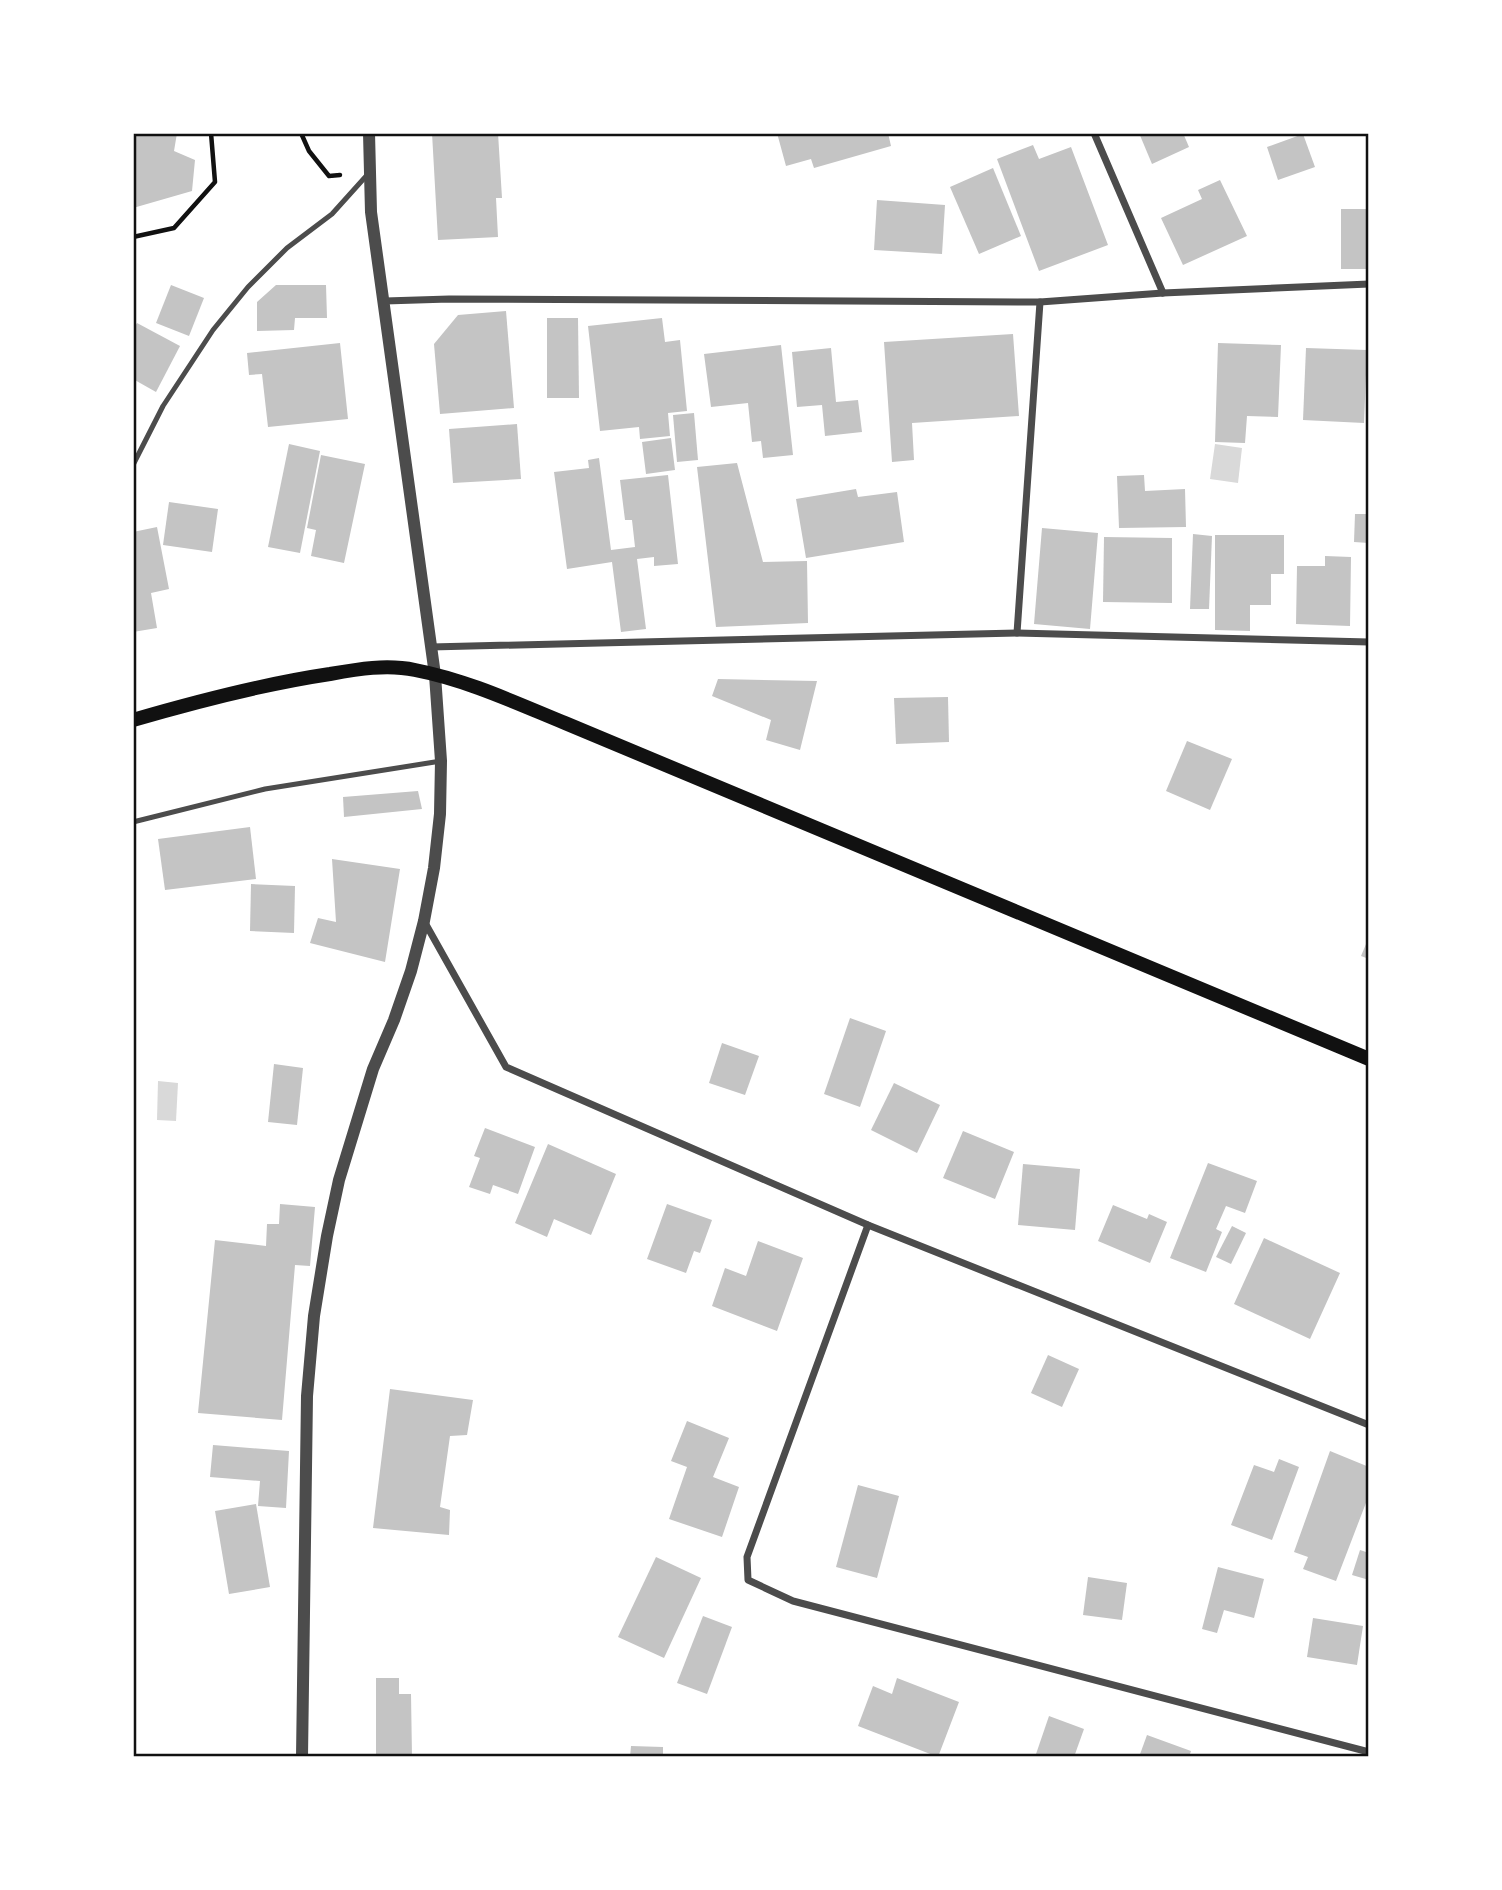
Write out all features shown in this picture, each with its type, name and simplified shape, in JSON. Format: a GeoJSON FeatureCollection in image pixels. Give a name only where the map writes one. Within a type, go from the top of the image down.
{"type":"FeatureCollection","features":[{"type":"Feature","properties":{"kind":"main road"},"geometry":{"type":"LineString","coordinates":[[133,720],[276,682],[349,671],[390,667],[435,675],[481,689],[565,723],[1369,1059]]}},
{"type":"Feature","properties":{"kind":"street"},"geometry":{"type":"LineString","coordinates":[[302,1757],[307,1396],[314,1315],[339,1180],[373,1069],[411,971],[424,920],[440,814],[441,761],[435,675],[371,212],[369,133]]}},
{"type":"Feature","properties":{"kind":"street"},"geometry":{"type":"LineString","coordinates":[[1094,133],[1163,293]]}},
{"type":"Feature","properties":{"kind":"street"},"geometry":{"type":"LineString","coordinates":[[385,301],[462,299],[1040,302],[1163,293],[1369,284]]}},
{"type":"Feature","properties":{"kind":"street"},"geometry":{"type":"LineString","coordinates":[[1017,633],[1040,302]]}},
{"type":"Feature","properties":{"kind":"street"},"geometry":{"type":"LineString","coordinates":[[431,647],[1017,633],[1369,642]]}},
{"type":"Feature","properties":{"kind":"street"},"geometry":{"type":"LineString","coordinates":[[424,920],[506,1068],[868,1225],[1369,1424]]}},
{"type":"Feature","properties":{"kind":"street"},"geometry":{"type":"LineString","coordinates":[[868,1225],[747,1557],[748,1580],[793,1601],[1369,1752]]}},
{"type":"Feature","properties":{"kind":"lane"},"geometry":{"type":"LineString","coordinates":[[133,465],[163,406],[213,330],[248,287],[287,248],[332,214],[369,174]]}},
{"type":"Feature","properties":{"kind":"lane"},"geometry":{"type":"LineString","coordinates":[[133,822],[265,789],[441,761]]}},
{"type":"Feature","properties":{"kind":"path"},"geometry":{"type":"LineString","coordinates":[[133,237],[174,228],[215,182],[211,133]]}},
{"type":"Feature","properties":{"kind":"path"},"geometry":{"type":"LineString","coordinates":[[301,133],[309,151],[329,176],[369,174]]}},
{"type":"Feature","properties":{"kind":"shaded area"},"geometry":{"type":"Polygon","coordinates":[[[1215,444],[1242,448],[1238,483],[1210,479],[1215,444]]]}},
{"type":"Feature","properties":{"kind":"shaded area"},"geometry":{"type":"Polygon","coordinates":[[[158,1081],[178,1083],[176,1121],[157,1120],[158,1081]]]}},
{"type":"Feature","properties":{"kind":"building"},"geometry":{"type":"Polygon","coordinates":[[[133,133],[177,133],[174,151],[195,160],[192,191],[133,208],[133,133]]]}},
{"type":"Feature","properties":{"kind":"building"},"geometry":{"type":"Polygon","coordinates":[[[432,133],[498,133],[502,198],[496,198],[498,237],[438,240],[432,133]]]}},
{"type":"Feature","properties":{"kind":"building"},"geometry":{"type":"Polygon","coordinates":[[[777,133],[888,133],[891,146],[814,168],[811,159],[786,166],[777,133]]]}},
{"type":"Feature","properties":{"kind":"building"},"geometry":{"type":"Polygon","coordinates":[[[1139,133],[1183,133],[1189,147],[1152,164],[1139,133]]]}},
{"type":"Feature","properties":{"kind":"building"},"geometry":{"type":"Polygon","coordinates":[[[1303,134],[1315,167],[1278,180],[1267,147],[1303,134]]]}},
{"type":"Feature","properties":{"kind":"building"},"geometry":{"type":"Polygon","coordinates":[[[1033,145],[1039,159],[1071,147],[1108,245],[1039,271],[997,159],[1033,145]]]}},
{"type":"Feature","properties":{"kind":"building"},"geometry":{"type":"Polygon","coordinates":[[[993,168],[1021,236],[979,254],[950,187],[993,168]]]}},
{"type":"Feature","properties":{"kind":"building"},"geometry":{"type":"Polygon","coordinates":[[[1220,180],[1247,236],[1183,265],[1161,218],[1202,199],[1198,190],[1220,180]]]}},
{"type":"Feature","properties":{"kind":"building"},"geometry":{"type":"Polygon","coordinates":[[[877,200],[945,205],[942,254],[874,250],[877,200]]]}},
{"type":"Feature","properties":{"kind":"building"},"geometry":{"type":"Polygon","coordinates":[[[1341,209],[1369,209],[1369,269],[1341,269],[1341,209]]]}},
{"type":"Feature","properties":{"kind":"building"},"geometry":{"type":"Polygon","coordinates":[[[171,285],[204,298],[189,336],[156,323],[171,285]]]}},
{"type":"Feature","properties":{"kind":"building"},"geometry":{"type":"Polygon","coordinates":[[[276,285],[326,285],[327,318],[295,318],[294,330],[257,331],[257,302],[276,285]]]}},
{"type":"Feature","properties":{"kind":"building"},"geometry":{"type":"Polygon","coordinates":[[[506,311],[514,408],[440,414],[434,344],[458,315],[506,311]]]}},
{"type":"Feature","properties":{"kind":"building"},"geometry":{"type":"Polygon","coordinates":[[[547,318],[578,318],[579,398],[547,398],[547,318]]]}},
{"type":"Feature","properties":{"kind":"building"},"geometry":{"type":"Polygon","coordinates":[[[662,318],[665,342],[680,340],[687,411],[668,413],[670,436],[640,439],[639,427],[600,431],[588,326],[662,318]]]}},
{"type":"Feature","properties":{"kind":"building"},"geometry":{"type":"Polygon","coordinates":[[[137,323],[180,346],[156,392],[133,379],[133,330],[137,323]]]}},
{"type":"Feature","properties":{"kind":"building"},"geometry":{"type":"Polygon","coordinates":[[[1013,334],[1019,416],[912,423],[914,460],[892,462],[884,342],[1013,334]]]}},
{"type":"Feature","properties":{"kind":"building"},"geometry":{"type":"Polygon","coordinates":[[[340,343],[348,419],[268,427],[262,374],[249,375],[247,353],[340,343]]]}},
{"type":"Feature","properties":{"kind":"building"},"geometry":{"type":"Polygon","coordinates":[[[1218,343],[1281,345],[1278,417],[1247,416],[1245,443],[1215,442],[1218,343]]]}},
{"type":"Feature","properties":{"kind":"building"},"geometry":{"type":"Polygon","coordinates":[[[781,345],[793,455],[763,458],[761,441],[752,442],[748,403],[711,407],[704,354],[781,345]]]}},
{"type":"Feature","properties":{"kind":"building"},"geometry":{"type":"Polygon","coordinates":[[[831,348],[836,402],[858,400],[862,432],[825,436],[822,405],[797,407],[792,352],[831,348]]]}},
{"type":"Feature","properties":{"kind":"building"},"geometry":{"type":"Polygon","coordinates":[[[1306,348],[1367,350],[1364,423],[1303,420],[1306,348]]]}},
{"type":"Feature","properties":{"kind":"building"},"geometry":{"type":"Polygon","coordinates":[[[694,413],[698,460],[677,462],[673,415],[694,413]]]}},
{"type":"Feature","properties":{"kind":"building"},"geometry":{"type":"Polygon","coordinates":[[[517,424],[521,479],[453,483],[449,429],[517,424]]]}},
{"type":"Feature","properties":{"kind":"building"},"geometry":{"type":"Polygon","coordinates":[[[671,438],[675,470],[646,474],[642,442],[671,438]]]}},
{"type":"Feature","properties":{"kind":"building"},"geometry":{"type":"Polygon","coordinates":[[[289,444],[320,451],[300,553],[268,547],[289,444]]]}},
{"type":"Feature","properties":{"kind":"building"},"geometry":{"type":"Polygon","coordinates":[[[321,455],[365,464],[344,563],[311,556],[316,530],[307,528],[321,455]]]}},
{"type":"Feature","properties":{"kind":"building"},"geometry":{"type":"Polygon","coordinates":[[[599,458],[611,550],[635,547],[632,520],[625,520],[620,480],[668,475],[678,564],[654,566],[654,557],[637,559],[646,629],[621,632],[612,562],[567,569],[554,472],[589,468],[588,460],[599,458]]]}},
{"type":"Feature","properties":{"kind":"building"},"geometry":{"type":"Polygon","coordinates":[[[737,463],[763,562],[807,561],[808,623],[716,627],[697,467],[737,463]]]}},
{"type":"Feature","properties":{"kind":"building"},"geometry":{"type":"Polygon","coordinates":[[[1144,475],[1145,491],[1185,489],[1186,527],[1119,528],[1117,476],[1144,475]]]}},
{"type":"Feature","properties":{"kind":"building"},"geometry":{"type":"Polygon","coordinates":[[[856,489],[858,497],[897,492],[904,542],[806,558],[796,499],[856,489]]]}},
{"type":"Feature","properties":{"kind":"building"},"geometry":{"type":"Polygon","coordinates":[[[169,502],[218,509],[212,552],[163,545],[169,502]]]}},
{"type":"Feature","properties":{"kind":"building"},"geometry":{"type":"Polygon","coordinates":[[[1355,514],[1369,514],[1369,543],[1354,542],[1355,514]]]}},
{"type":"Feature","properties":{"kind":"building"},"geometry":{"type":"Polygon","coordinates":[[[157,527],[169,589],[151,593],[157,628],[133,632],[133,532],[157,527]]]}},
{"type":"Feature","properties":{"kind":"building"},"geometry":{"type":"Polygon","coordinates":[[[1042,528],[1098,533],[1090,629],[1034,624],[1042,528]]]}},
{"type":"Feature","properties":{"kind":"building"},"geometry":{"type":"Polygon","coordinates":[[[1193,534],[1212,536],[1209,609],[1190,609],[1193,534]]]}},
{"type":"Feature","properties":{"kind":"building"},"geometry":{"type":"Polygon","coordinates":[[[1215,535],[1284,535],[1284,574],[1271,574],[1271,605],[1250,605],[1250,631],[1215,630],[1215,535]]]}},
{"type":"Feature","properties":{"kind":"building"},"geometry":{"type":"Polygon","coordinates":[[[1104,537],[1172,538],[1172,603],[1103,602],[1104,537]]]}},
{"type":"Feature","properties":{"kind":"building"},"geometry":{"type":"Polygon","coordinates":[[[1325,556],[1351,557],[1350,626],[1296,624],[1297,566],[1325,566],[1325,556]]]}},
{"type":"Feature","properties":{"kind":"building"},"geometry":{"type":"Polygon","coordinates":[[[718,679],[817,681],[800,750],[766,740],[771,720],[712,696],[718,679]]]}},
{"type":"Feature","properties":{"kind":"building"},"geometry":{"type":"Polygon","coordinates":[[[948,697],[949,742],[896,744],[894,698],[948,697]]]}},
{"type":"Feature","properties":{"kind":"building"},"geometry":{"type":"Polygon","coordinates":[[[1187,741],[1232,759],[1210,810],[1166,791],[1187,741]]]}},
{"type":"Feature","properties":{"kind":"building"},"geometry":{"type":"Polygon","coordinates":[[[418,791],[422,809],[344,817],[343,797],[418,791]]]}},
{"type":"Feature","properties":{"kind":"building"},"geometry":{"type":"Polygon","coordinates":[[[250,827],[256,879],[165,890],[158,839],[250,827]]]}},
{"type":"Feature","properties":{"kind":"building"},"geometry":{"type":"Polygon","coordinates":[[[332,859],[400,869],[385,962],[310,943],[318,918],[336,922],[332,859]]]}},
{"type":"Feature","properties":{"kind":"building"},"geometry":{"type":"Polygon","coordinates":[[[251,884],[295,886],[294,933],[250,931],[251,884]]]}},
{"type":"Feature","properties":{"kind":"building"},"geometry":{"type":"Polygon","coordinates":[[[1369,937],[1369,959],[1361,956],[1369,937]]]}},
{"type":"Feature","properties":{"kind":"building"},"geometry":{"type":"Polygon","coordinates":[[[850,1018],[886,1031],[860,1107],[824,1094],[850,1018]]]}},
{"type":"Feature","properties":{"kind":"building"},"geometry":{"type":"Polygon","coordinates":[[[722,1043],[759,1056],[745,1095],[709,1083],[722,1043]]]}},
{"type":"Feature","properties":{"kind":"building"},"geometry":{"type":"Polygon","coordinates":[[[274,1064],[303,1068],[297,1125],[268,1122],[274,1064]]]}},
{"type":"Feature","properties":{"kind":"building"},"geometry":{"type":"Polygon","coordinates":[[[133,1080],[136,1080],[135,1098],[133,1098],[133,1080]]]}},
{"type":"Feature","properties":{"kind":"building"},"geometry":{"type":"Polygon","coordinates":[[[894,1083],[940,1105],[917,1153],[871,1130],[894,1083]]]}},
{"type":"Feature","properties":{"kind":"building"},"geometry":{"type":"Polygon","coordinates":[[[485,1128],[535,1147],[518,1194],[493,1185],[490,1194],[469,1187],[480,1158],[474,1156],[485,1128]]]}},
{"type":"Feature","properties":{"kind":"building"},"geometry":{"type":"Polygon","coordinates":[[[963,1131],[1014,1152],[995,1199],[943,1178],[963,1131]]]}},
{"type":"Feature","properties":{"kind":"building"},"geometry":{"type":"Polygon","coordinates":[[[548,1144],[616,1174],[591,1235],[554,1219],[547,1237],[515,1223],[548,1144]]]}},
{"type":"Feature","properties":{"kind":"building"},"geometry":{"type":"Polygon","coordinates":[[[1208,1163],[1257,1181],[1245,1213],[1226,1206],[1216,1229],[1222,1232],[1206,1272],[1170,1258],[1208,1163]]]}},
{"type":"Feature","properties":{"kind":"building"},"geometry":{"type":"Polygon","coordinates":[[[1023,1164],[1080,1169],[1075,1230],[1018,1225],[1023,1164]]]}},
{"type":"Feature","properties":{"kind":"building"},"geometry":{"type":"Polygon","coordinates":[[[280,1204],[315,1207],[310,1266],[295,1265],[282,1420],[198,1413],[215,1240],[266,1246],[267,1224],[279,1224],[280,1204]]]}},
{"type":"Feature","properties":{"kind":"building"},"geometry":{"type":"Polygon","coordinates":[[[667,1204],[712,1220],[700,1253],[694,1251],[686,1273],[647,1259],[667,1204]]]}},
{"type":"Feature","properties":{"kind":"building"},"geometry":{"type":"Polygon","coordinates":[[[1113,1205],[1147,1219],[1149,1214],[1167,1222],[1150,1263],[1098,1241],[1113,1205]]]}},
{"type":"Feature","properties":{"kind":"building"},"geometry":{"type":"Polygon","coordinates":[[[1232,1226],[1246,1233],[1231,1264],[1216,1257],[1232,1226]]]}},
{"type":"Feature","properties":{"kind":"building"},"geometry":{"type":"Polygon","coordinates":[[[1264,1238],[1340,1273],[1310,1339],[1234,1304],[1264,1238]]]}},
{"type":"Feature","properties":{"kind":"building"},"geometry":{"type":"Polygon","coordinates":[[[758,1241],[803,1258],[777,1331],[712,1306],[725,1268],[746,1276],[758,1241]]]}},
{"type":"Feature","properties":{"kind":"building"},"geometry":{"type":"Polygon","coordinates":[[[1048,1355],[1079,1369],[1062,1407],[1031,1393],[1048,1355]]]}},
{"type":"Feature","properties":{"kind":"building"},"geometry":{"type":"Polygon","coordinates":[[[390,1389],[473,1400],[467,1435],[450,1436],[440,1507],[450,1510],[449,1535],[373,1528],[390,1389]]]}},
{"type":"Feature","properties":{"kind":"building"},"geometry":{"type":"Polygon","coordinates":[[[687,1421],[729,1438],[713,1477],[739,1487],[722,1537],[669,1519],[687,1467],[671,1461],[687,1421]]]}},
{"type":"Feature","properties":{"kind":"building"},"geometry":{"type":"Polygon","coordinates":[[[213,1445],[289,1451],[286,1508],[258,1506],[260,1481],[210,1477],[213,1445]]]}},
{"type":"Feature","properties":{"kind":"building"},"geometry":{"type":"Polygon","coordinates":[[[1330,1451],[1369,1467],[1369,1495],[1336,1581],[1303,1569],[1308,1557],[1294,1552],[1330,1451]]]}},
{"type":"Feature","properties":{"kind":"building"},"geometry":{"type":"Polygon","coordinates":[[[1279,1459],[1299,1467],[1272,1540],[1231,1525],[1254,1465],[1274,1472],[1279,1459]]]}},
{"type":"Feature","properties":{"kind":"building"},"geometry":{"type":"Polygon","coordinates":[[[858,1485],[899,1496],[877,1578],[836,1567],[858,1485]]]}},
{"type":"Feature","properties":{"kind":"building"},"geometry":{"type":"Polygon","coordinates":[[[256,1504],[270,1587],[229,1594],[215,1511],[256,1504]]]}},
{"type":"Feature","properties":{"kind":"building"},"geometry":{"type":"Polygon","coordinates":[[[1360,1550],[1369,1553],[1369,1580],[1352,1575],[1360,1550]]]}},
{"type":"Feature","properties":{"kind":"building"},"geometry":{"type":"Polygon","coordinates":[[[656,1557],[701,1578],[664,1658],[618,1637],[656,1557]]]}},
{"type":"Feature","properties":{"kind":"building"},"geometry":{"type":"Polygon","coordinates":[[[1218,1567],[1264,1579],[1254,1618],[1224,1610],[1217,1633],[1202,1629],[1218,1567]]]}},
{"type":"Feature","properties":{"kind":"building"},"geometry":{"type":"Polygon","coordinates":[[[1088,1577],[1127,1583],[1122,1620],[1083,1615],[1088,1577]]]}},
{"type":"Feature","properties":{"kind":"building"},"geometry":{"type":"Polygon","coordinates":[[[703,1616],[732,1627],[707,1694],[677,1683],[703,1616]]]}},
{"type":"Feature","properties":{"kind":"building"},"geometry":{"type":"Polygon","coordinates":[[[1313,1618],[1363,1626],[1357,1665],[1307,1657],[1313,1618]]]}},
{"type":"Feature","properties":{"kind":"building"},"geometry":{"type":"Polygon","coordinates":[[[376,1678],[399,1678],[399,1694],[411,1694],[412,1757],[376,1757],[376,1678]]]}},
{"type":"Feature","properties":{"kind":"building"},"geometry":{"type":"Polygon","coordinates":[[[897,1678],[959,1702],[938,1757],[858,1726],[873,1686],[892,1694],[897,1678]]]}},
{"type":"Feature","properties":{"kind":"building"},"geometry":{"type":"Polygon","coordinates":[[[1049,1716],[1084,1729],[1074,1757],[1035,1757],[1049,1716]]]}},
{"type":"Feature","properties":{"kind":"building"},"geometry":{"type":"Polygon","coordinates":[[[1147,1735],[1191,1751],[1189,1757],[1139,1757],[1147,1735]]]}},
{"type":"Feature","properties":{"kind":"building"},"geometry":{"type":"Polygon","coordinates":[[[631,1746],[663,1747],[663,1757],[630,1757],[631,1746]]]}}]}
